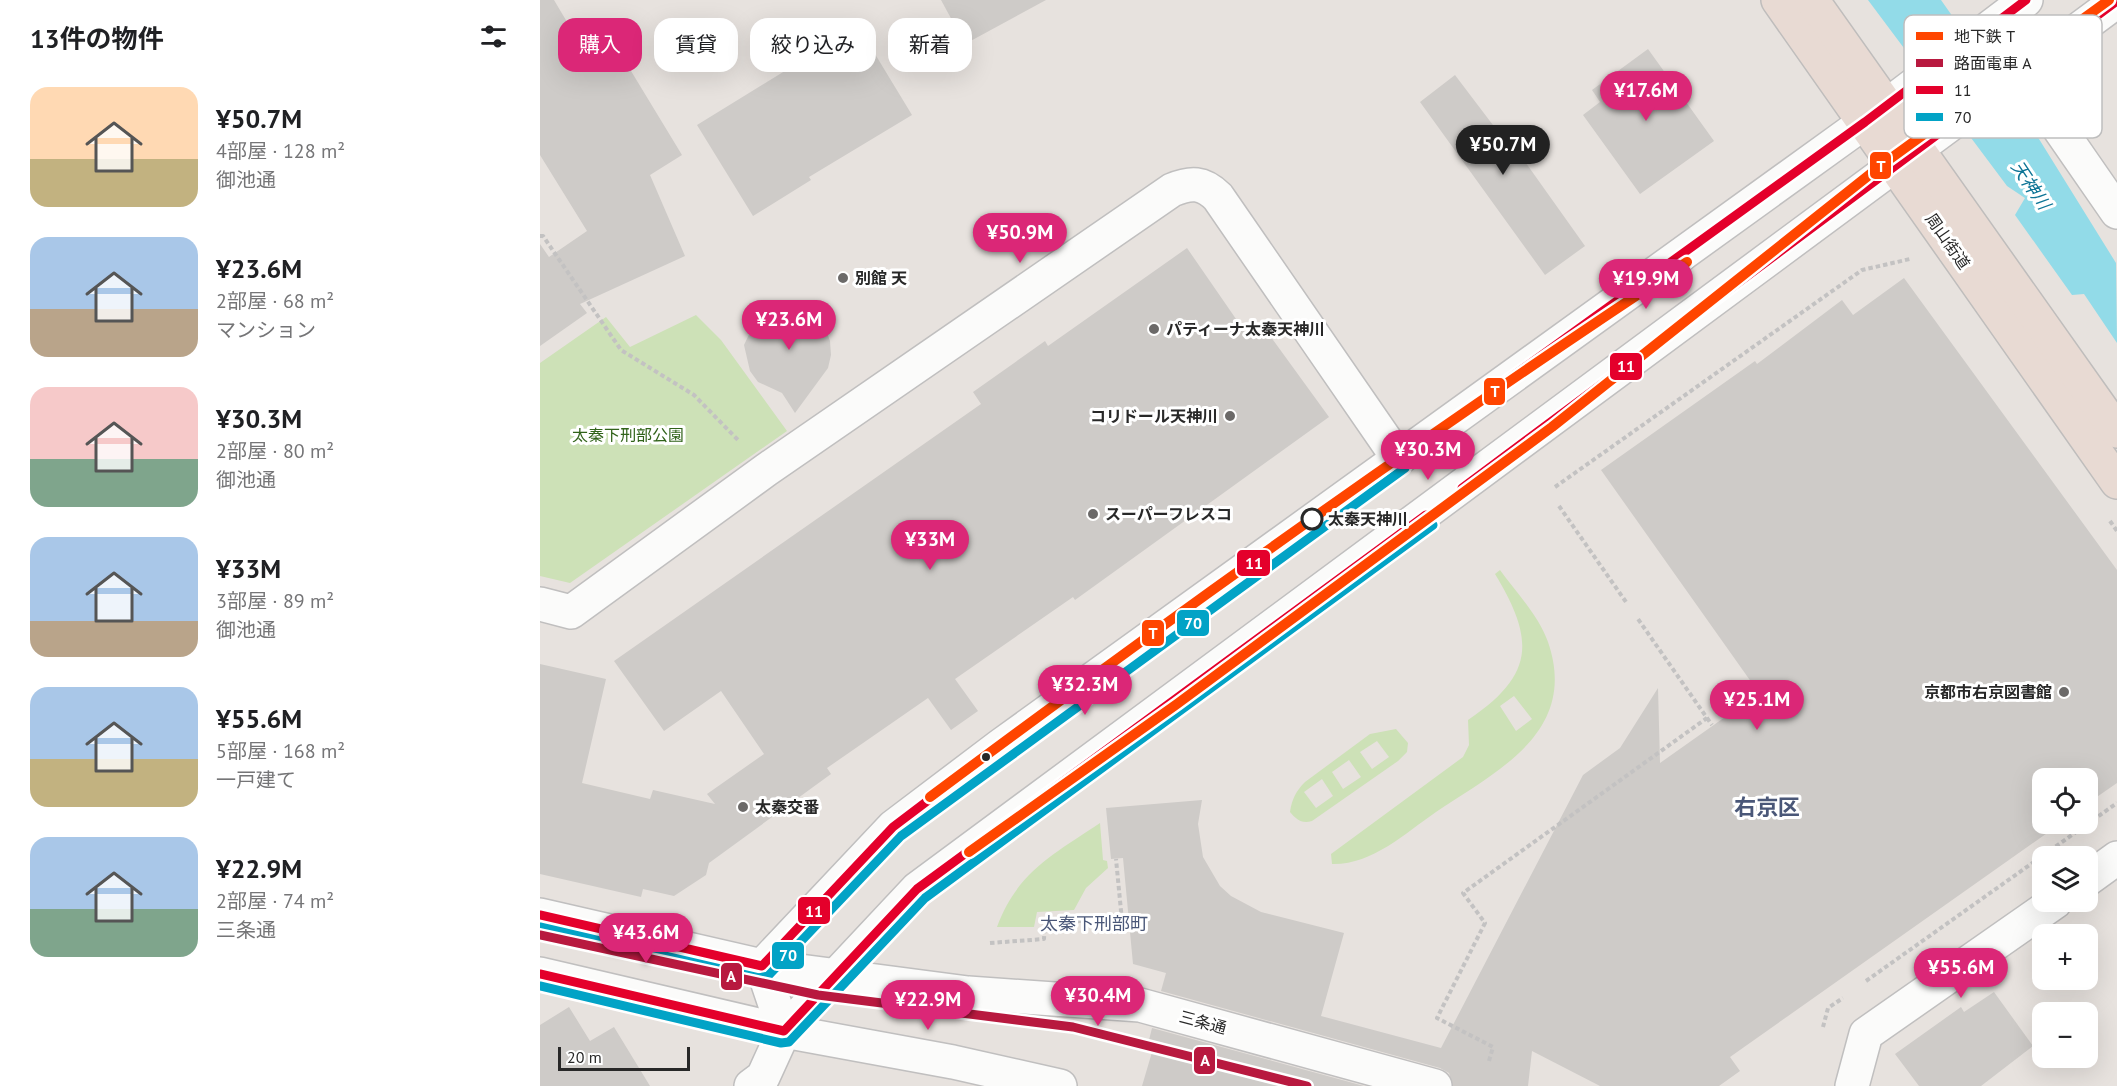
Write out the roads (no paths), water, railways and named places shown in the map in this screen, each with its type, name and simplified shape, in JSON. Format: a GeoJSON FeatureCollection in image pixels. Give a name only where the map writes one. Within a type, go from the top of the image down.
{"type":"FeatureCollection","features":[{"type":"Feature","properties":{"kind":"highway","name":"周山街道"},"geometry":{"type":"LineString","coordinates":[[1778,0],[1888,104]]}},
{"type":"Feature","properties":{"kind":"highway","name":"周山街道"},"geometry":{"type":"LineString","coordinates":[[1812,0],[1904,127]]}},
{"type":"Feature","properties":{"kind":"highway","name":"周山街道"},"geometry":{"type":"LineString","coordinates":[[1911,138],[2117,431]]}},
{"type":"Feature","properties":{"kind":"highway","name":"周山街道"},"geometry":{"type":"LineString","coordinates":[[1918,148],[2117,482]]}},
{"type":"Feature","properties":{"kind":"street"},"geometry":{"type":"LineString","coordinates":[[2006,15],[2026,0]]}},
{"type":"Feature","properties":{"kind":"street"},"geometry":{"type":"LineString","coordinates":[[2098,15],[2117,1]]}},
{"type":"Feature","properties":{"kind":"street"},"geometry":{"type":"LineString","coordinates":[[784,1031],[762,966],[893,826],[1904,92]]}},
{"type":"Feature","properties":{"kind":"street"},"geometry":{"type":"LineString","coordinates":[[751,1086],[763,1077],[784,1031],[917,889],[1931,138]]}},
{"type":"Feature","properties":{"kind":"street"},"geometry":{"type":"LineString","coordinates":[[2062,138],[2117,212]]}},
{"type":"Feature","properties":{"kind":"street"},"geometry":{"type":"LineString","coordinates":[[540,604],[571,612],[766,470],[1172,190],[1187,184],[1200,184],[1218,197],[1398,458]]}},
{"type":"Feature","properties":{"kind":"street"},"geometry":{"type":"LineString","coordinates":[[2098,872],[2117,858]]}},
{"type":"Feature","properties":{"kind":"street"},"geometry":{"type":"LineString","coordinates":[[1852,1086],[1866,1034],[2041,912]]}},
{"type":"Feature","properties":{"kind":"street","name":"三条通"},"geometry":{"type":"LineString","coordinates":[[540,915],[762,966],[835,977],[968,993],[1140,1005],[1435,1086]]}},
{"type":"Feature","properties":{"kind":"street"},"geometry":{"type":"LineString","coordinates":[[540,974],[784,1031],[953,1062],[1060,1086]]}},
{"type":"Feature","properties":{"kind":"water"},"geometry":{"type":"Polygon","coordinates":[[[1868,0],[1941,0],[1952,15],[1904,15],[1904,48],[1868,0]]]}},
{"type":"Feature","properties":{"kind":"water","name":"天神川"},"geometry":{"type":"Polygon","coordinates":[[[1971,138],[2038,138],[2116,263],[2117,343],[2084,294],[2072,295],[2015,215],[2025,198],[2007,186],[1971,138]]]}},
{"type":"Feature","properties":{"kind":"metro line","name":"T"},"geometry":{"type":"LineString","coordinates":[[2088,15],[2109,0]]}},
{"type":"Feature","properties":{"kind":"metro line","name":"T"},"geometry":{"type":"LineString","coordinates":[[969,852],[1177,704],[1552,427],[1919,138]]}},
{"type":"Feature","properties":{"kind":"metro line","name":"T"},"geometry":{"type":"LineString","coordinates":[[930,797],[1117,659],[1399,457],[1687,262]]}},
{"type":"Feature","properties":{"kind":"tram line","name":"A"},"geometry":{"type":"LineString","coordinates":[[540,935],[818,995],[1073,1027],[1307,1086]]}},
{"type":"Feature","properties":{"kind":"place","name":"別館 天"},"geometry":{"type":"Point","coordinates":[843,278]}},
{"type":"Feature","properties":{"kind":"place","name":"パティーナ太秦天神川"},"geometry":{"type":"Point","coordinates":[1154,329]}},
{"type":"Feature","properties":{"kind":"place","name":"コリドール天神川"},"geometry":{"type":"Point","coordinates":[1230,416]}},
{"type":"Feature","properties":{"kind":"place","name":"スーパーフレスコ"},"geometry":{"type":"Point","coordinates":[1093,514]}},
{"type":"Feature","properties":{"kind":"place","name":"太秦天神川"},"geometry":{"type":"Point","coordinates":[1312,519]}},
{"type":"Feature","properties":{"kind":"place","name":"京都市右京図書館"},"geometry":{"type":"Point","coordinates":[2064,692]}},
{"type":"Feature","properties":{"kind":"place","name":"太秦交番"},"geometry":{"type":"Point","coordinates":[743,807]}},
{"type":"Feature","properties":{"kind":"district","name":"右京区"},"geometry":{"type":"Point","coordinates":[1767,807]}},
{"type":"Feature","properties":{"kind":"district","name":"太秦下刑部町"},"geometry":{"type":"Point","coordinates":[1094,923]}},
{"type":"Feature","properties":{"kind":"park label","name":"太秦下刑部公園"},"geometry":{"type":"Point","coordinates":[628,435]}}]}
